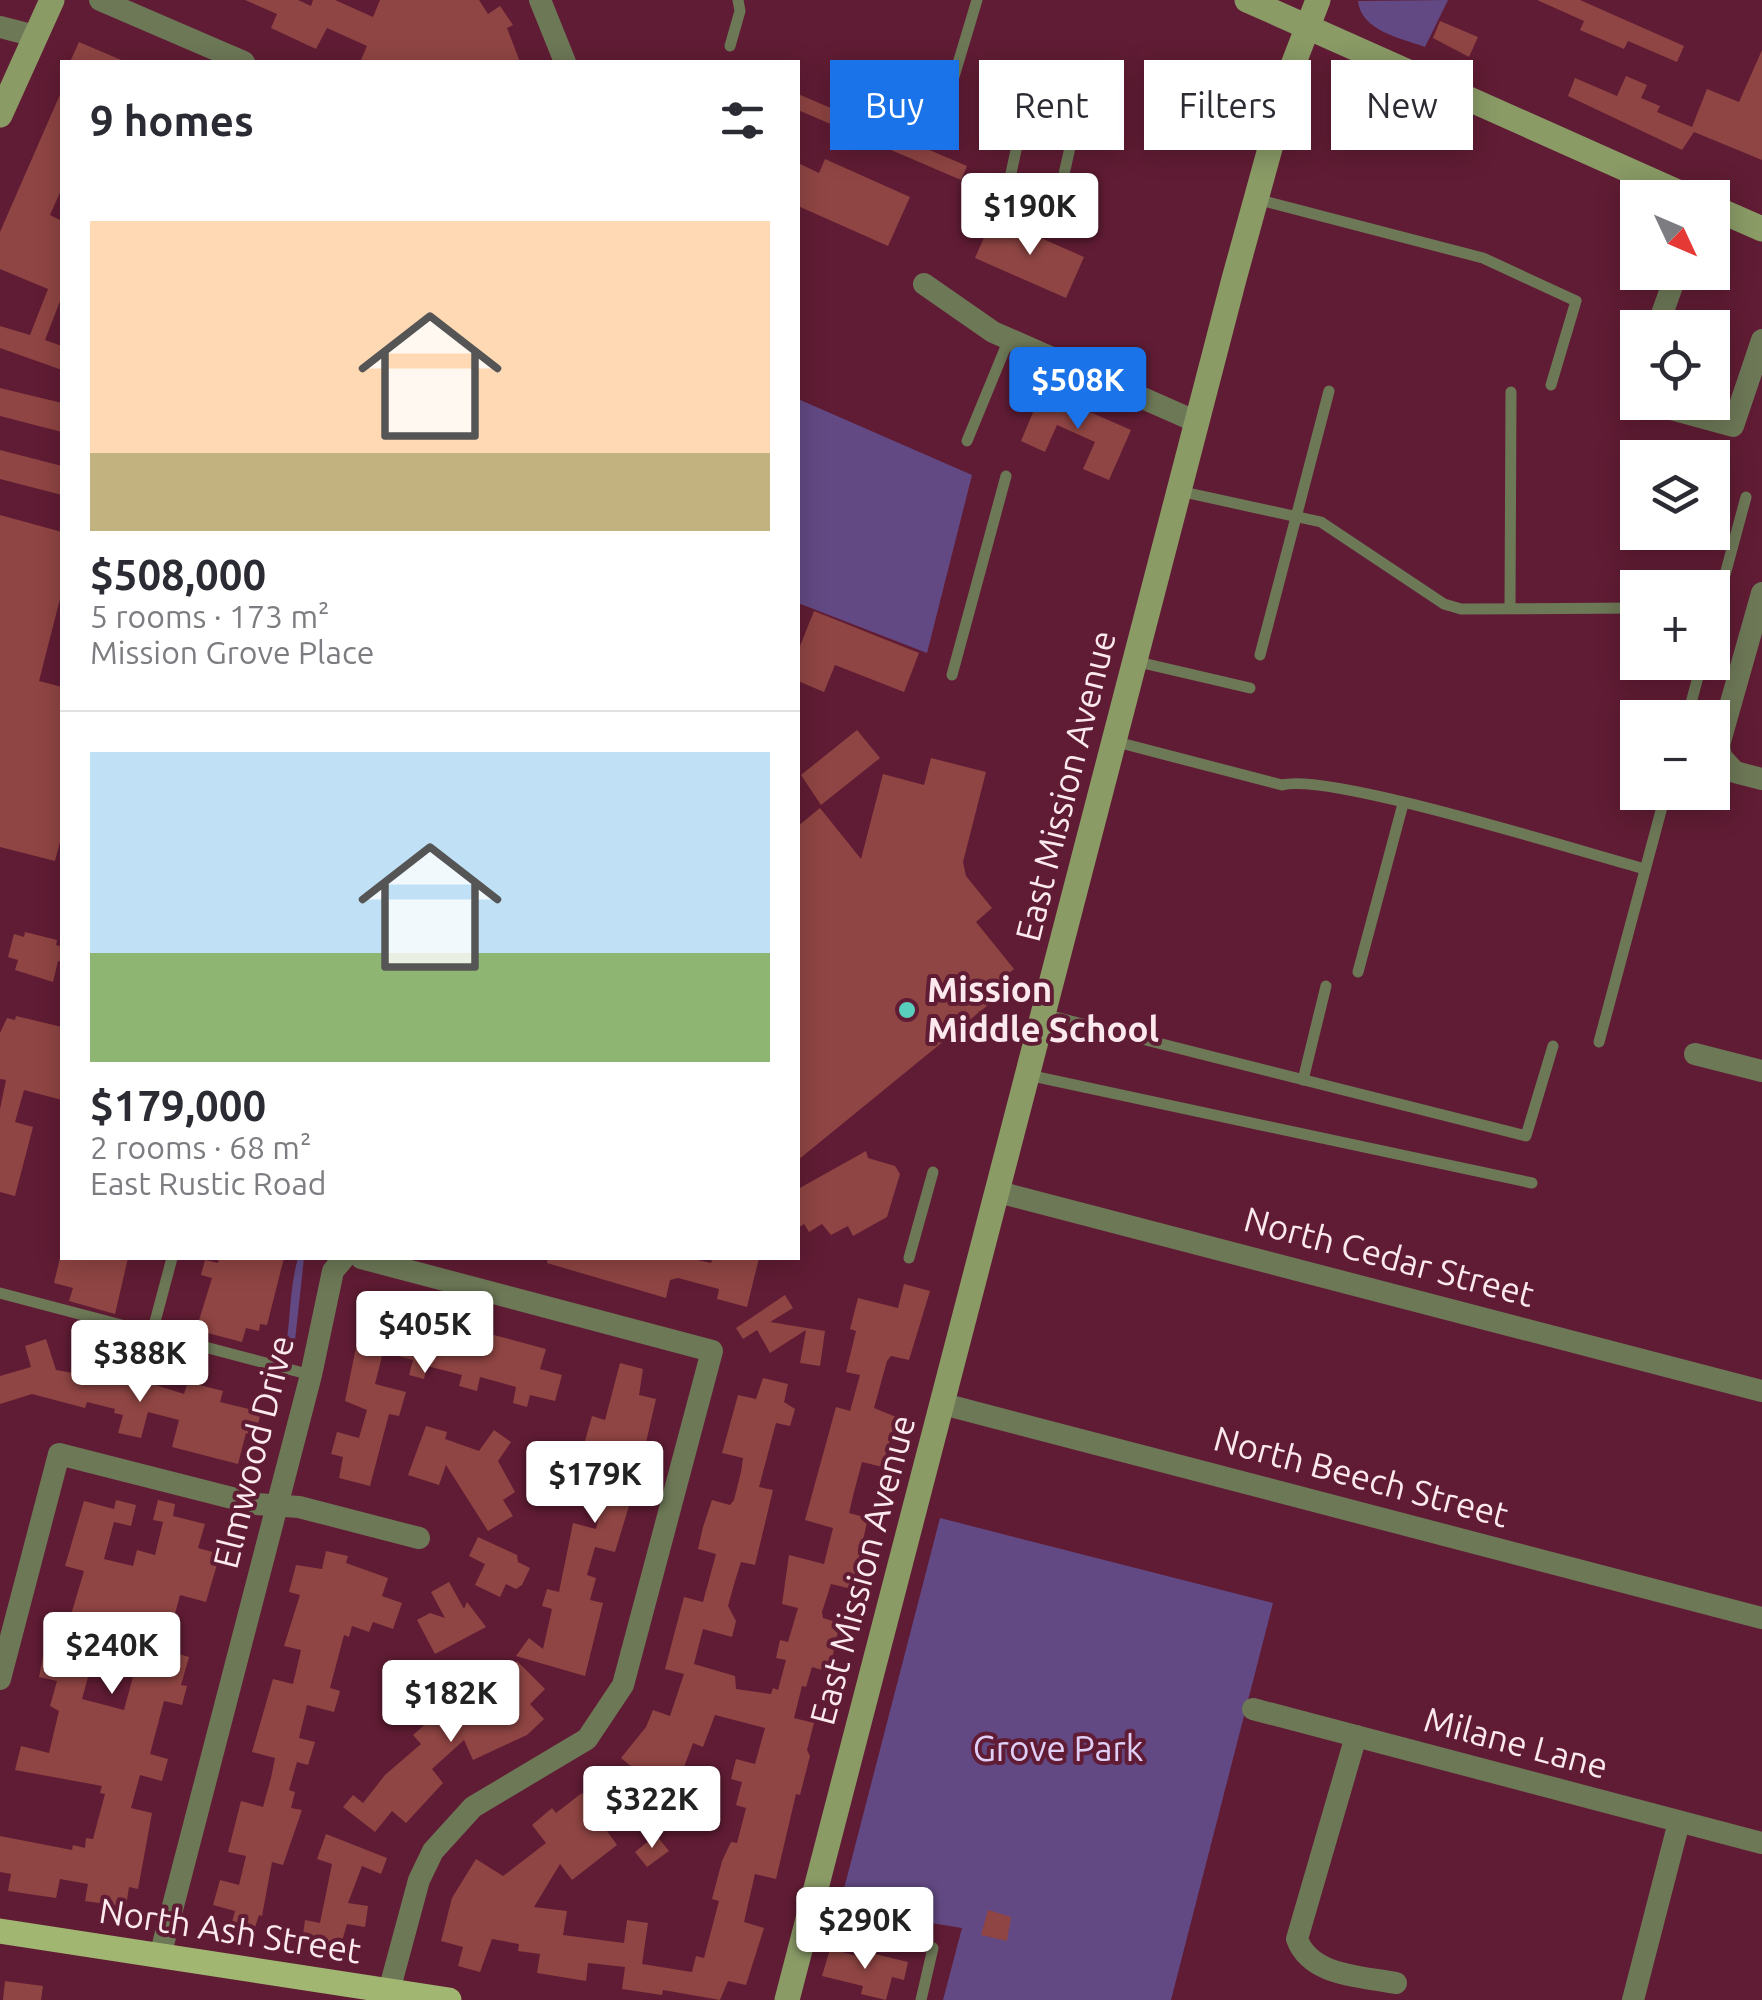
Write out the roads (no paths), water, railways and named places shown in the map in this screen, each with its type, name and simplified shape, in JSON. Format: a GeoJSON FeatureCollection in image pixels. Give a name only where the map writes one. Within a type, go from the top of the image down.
{"type":"FeatureCollection","features":[{"type":"Feature","properties":{"kind":"main road"},"geometry":{"type":"LineString","coordinates":[[0,115],[52,0]]}},
{"type":"Feature","properties":{"kind":"main road"},"geometry":{"type":"LineString","coordinates":[[1247,0],[1649,180]]}},
{"type":"Feature","properties":{"kind":"main road","name":"East Mission Avenue"},"geometry":{"type":"LineString","coordinates":[[787,2000],[1178,490],[1256,198],[1318,0]]}},
{"type":"Feature","properties":{"kind":"main road"},"geometry":{"type":"LineString","coordinates":[[1730,215],[1762,229]]}},
{"type":"Feature","properties":{"kind":"main road","name":"North Ash Street"},"geometry":{"type":"LineString","coordinates":[[0,1931],[449,2000]]}},
{"type":"Feature","properties":{"kind":"street"},"geometry":{"type":"LineString","coordinates":[[100,0],[239,60]]}},
{"type":"Feature","properties":{"kind":"street"},"geometry":{"type":"LineString","coordinates":[[540,0],[564,60]]}},
{"type":"Feature","properties":{"kind":"street"},"geometry":{"type":"LineString","coordinates":[[0,26],[35,36]]}},
{"type":"Feature","properties":{"kind":"street"},"geometry":{"type":"LineString","coordinates":[[924,284],[1009,339],[1197,422]]}},
{"type":"Feature","properties":{"kind":"street"},"geometry":{"type":"LineString","coordinates":[[1711,420],[1733,426],[1762,340]]}},
{"type":"Feature","properties":{"kind":"street"},"geometry":{"type":"LineString","coordinates":[[1762,592],[1719,745],[1720,757],[1736,772],[1762,779]]}},
{"type":"Feature","properties":{"kind":"street"},"geometry":{"type":"LineString","coordinates":[[1695,1054],[1761,1069]]}},
{"type":"Feature","properties":{"kind":"street","name":"North Cedar Street"},"geometry":{"type":"LineString","coordinates":[[998,1192],[1762,1390]]}},
{"type":"Feature","properties":{"kind":"street","name":"Elmwood Drive"},"geometry":{"type":"LineString","coordinates":[[160,1956],[311,1375],[333,1271],[342,1260]]}},
{"type":"Feature","properties":{"kind":"street"},"geometry":{"type":"LineString","coordinates":[[368,1260],[712,1351],[623,1685],[586,1739],[473,1807],[434,1851],[419,1880],[389,1991]]}},
{"type":"Feature","properties":{"kind":"street","name":"North Beech Street"},"geometry":{"type":"LineString","coordinates":[[942,1404],[1762,1618]]}},
{"type":"Feature","properties":{"kind":"street"},"geometry":{"type":"LineString","coordinates":[[0,1680],[60,1454],[419,1538]]}},
{"type":"Feature","properties":{"kind":"street","name":"Milane Lane"},"geometry":{"type":"LineString","coordinates":[[1253,1710],[1762,1843]]}},
{"type":"Feature","properties":{"kind":"street"},"geometry":{"type":"LineString","coordinates":[[1356,1736],[1298,1940],[1302,1952],[1317,1967],[1396,1983]]}},
{"type":"Feature","properties":{"kind":"street"},"geometry":{"type":"LineString","coordinates":[[1633,2000],[1679,1822]]}},
{"type":"Feature","properties":{"kind":"lane"},"geometry":{"type":"LineString","coordinates":[[730,46],[740,12],[738,0]]}},
{"type":"Feature","properties":{"kind":"lane"},"geometry":{"type":"LineString","coordinates":[[959,60],[976,0]]}},
{"type":"Feature","properties":{"kind":"lane"},"geometry":{"type":"LineString","coordinates":[[1007,192],[1016,150]]}},
{"type":"Feature","properties":{"kind":"lane"},"geometry":{"type":"LineString","coordinates":[[1055,214],[1070,150]]}},
{"type":"Feature","properties":{"kind":"lane"},"geometry":{"type":"LineString","coordinates":[[1256,198],[1483,258],[1576,301],[1551,384]]}},
{"type":"Feature","properties":{"kind":"lane"},"geometry":{"type":"LineString","coordinates":[[967,442],[1009,339]]}},
{"type":"Feature","properties":{"kind":"lane"},"geometry":{"type":"LineString","coordinates":[[1260,655],[1329,391]]}},
{"type":"Feature","properties":{"kind":"lane"},"geometry":{"type":"LineString","coordinates":[[1510,608],[1511,392]]}},
{"type":"Feature","properties":{"kind":"lane"},"geometry":{"type":"LineString","coordinates":[[952,675],[1006,476]]}},
{"type":"Feature","properties":{"kind":"lane"},"geometry":{"type":"LineString","coordinates":[[1178,490],[1321,522],[1444,604],[1461,609],[1620,608]]}},
{"type":"Feature","properties":{"kind":"lane"},"geometry":{"type":"LineString","coordinates":[[1726,570],[1746,497]]}},
{"type":"Feature","properties":{"kind":"lane"},"geometry":{"type":"LineString","coordinates":[[1134,662],[1250,688]]}},
{"type":"Feature","properties":{"kind":"lane"},"geometry":{"type":"LineString","coordinates":[[1113,741],[1282,785],[1301,780],[1403,804],[1645,869]]}},
{"type":"Feature","properties":{"kind":"lane"},"geometry":{"type":"LineString","coordinates":[[1358,972],[1403,804]]}},
{"type":"Feature","properties":{"kind":"lane"},"geometry":{"type":"LineString","coordinates":[[1599,1042],[1661,810]]}},
{"type":"Feature","properties":{"kind":"lane"},"geometry":{"type":"LineString","coordinates":[[1303,1080],[1326,986]]}},
{"type":"Feature","properties":{"kind":"lane"},"geometry":{"type":"LineString","coordinates":[[1044,1014],[1526,1136],[1554,1046]]}},
{"type":"Feature","properties":{"kind":"lane"},"geometry":{"type":"LineString","coordinates":[[1028,1075],[1532,1183]]}},
{"type":"Feature","properties":{"kind":"lane"},"geometry":{"type":"LineString","coordinates":[[909,1258],[933,1172]]}},
{"type":"Feature","properties":{"kind":"lane"},"geometry":{"type":"LineString","coordinates":[[152,1333],[171,1260]]}},
{"type":"Feature","properties":{"kind":"lane"},"geometry":{"type":"LineString","coordinates":[[0,1294],[311,1375]]}},
{"type":"Feature","properties":{"kind":"lane"},"geometry":{"type":"LineString","coordinates":[[808,1922],[933,1948],[921,2000]]}},
{"type":"Feature","properties":{"kind":"place","name":"Mission Middle School"},"geometry":{"type":"Point","coordinates":[907,1010]}},
{"type":"Feature","properties":{"kind":"park label","name":"Grove Park"},"geometry":{"type":"Point","coordinates":[1058,1749]}}]}
